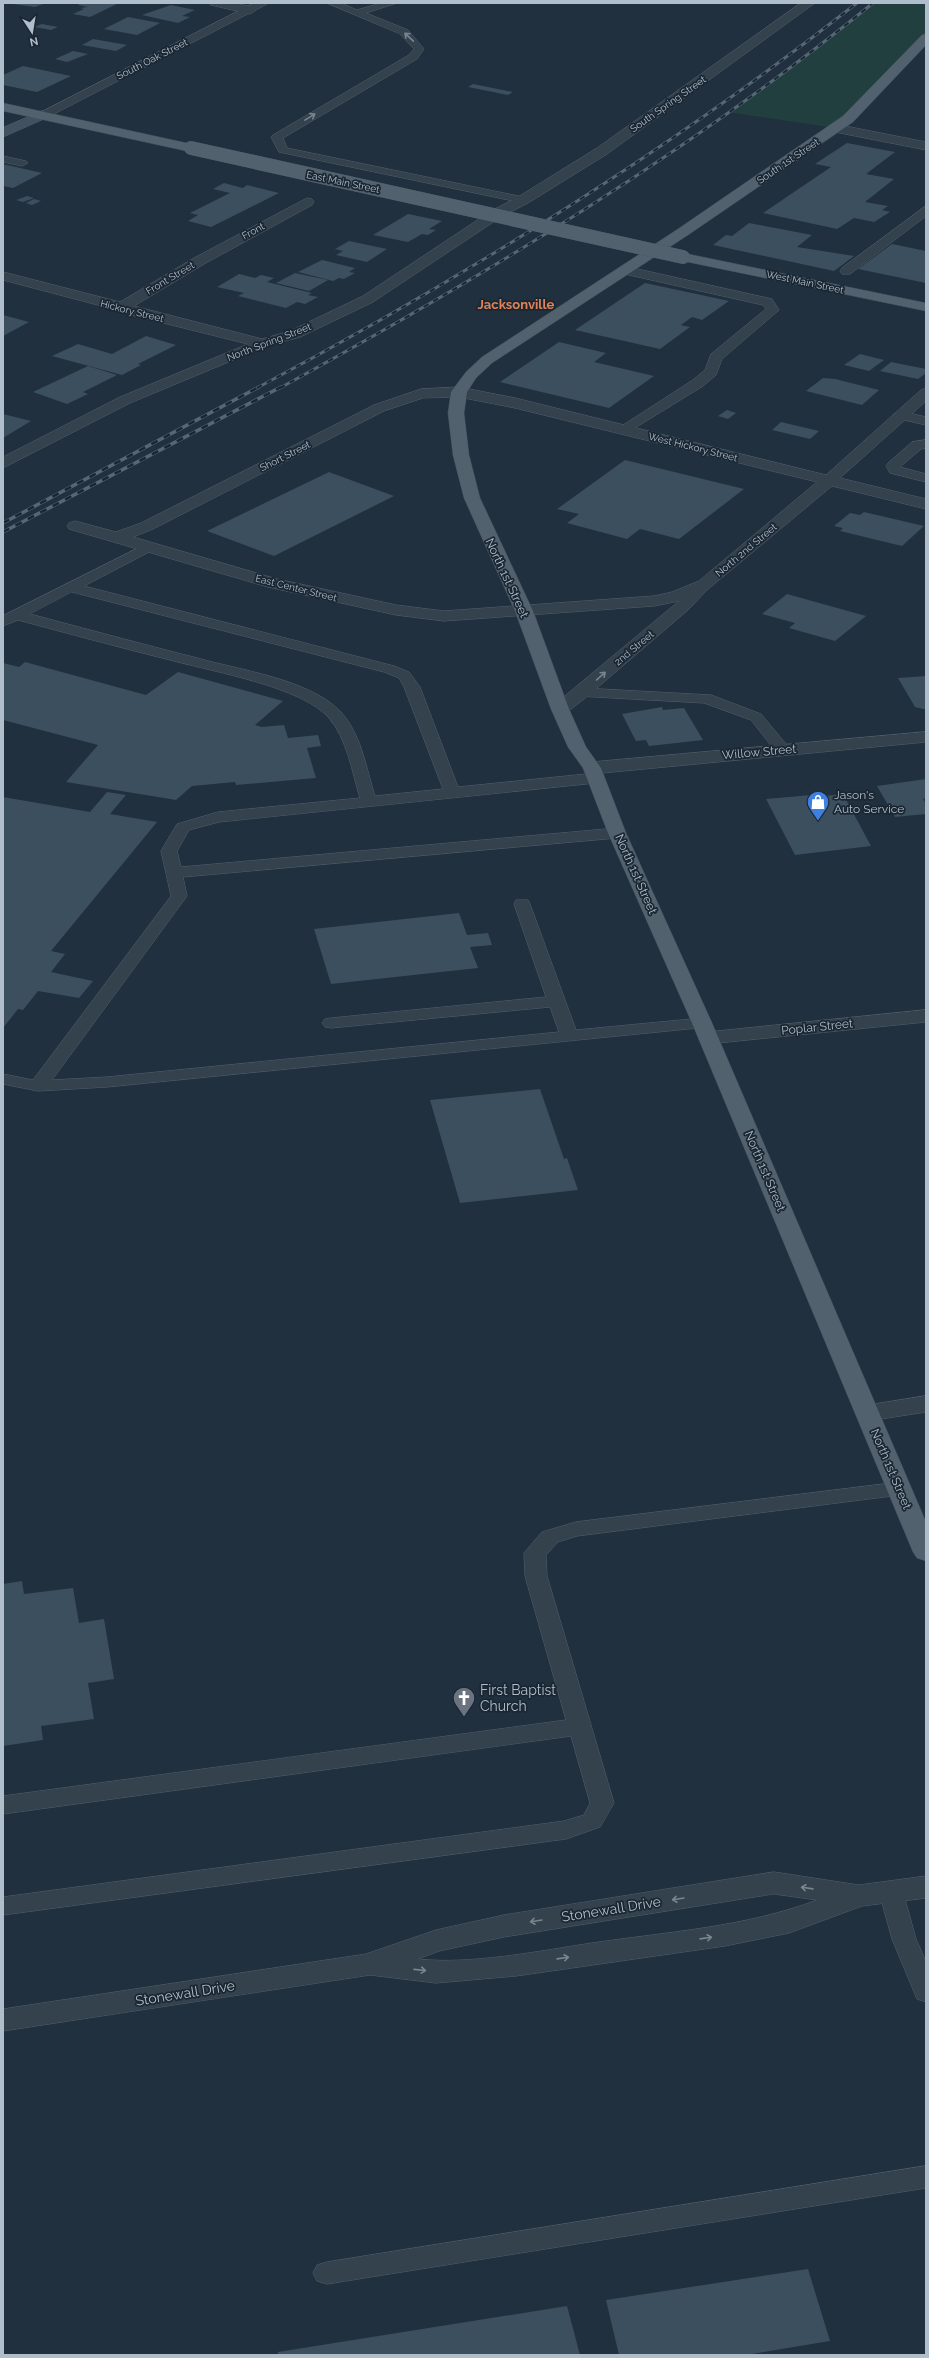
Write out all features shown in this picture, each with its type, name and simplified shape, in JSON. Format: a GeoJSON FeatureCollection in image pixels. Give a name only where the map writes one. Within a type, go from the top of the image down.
{"type":"FeatureCollection","features":[{"type":"Feature","properties":{"kind":"main road","name":"South 1st Street"},"geometry":{"type":"LineString","coordinates":[[629,267],[848,119],[869,100],[926,38]]}},
{"type":"Feature","properties":{"kind":"main road","name":"East Main Street"},"geometry":{"type":"LineString","coordinates":[[3,106],[683,257]]}},
{"type":"Feature","properties":{"kind":"main road"},"geometry":{"type":"LineString","coordinates":[[3,133],[42,115]]}},
{"type":"Feature","properties":{"kind":"main road","name":"West Main Street"},"geometry":{"type":"LineString","coordinates":[[683,257],[926,307]]}},
{"type":"Feature","properties":{"kind":"main road","name":"North 1st Street"},"geometry":{"type":"LineString","coordinates":[[629,267],[487,360],[471,375],[459,392],[456,413],[461,455],[472,498],[524,611],[560,708],[577,747],[594,773],[617,832],[705,1030],[926,1552]]}},
{"type":"Feature","properties":{"kind":"street"},"geometry":{"type":"LineString","coordinates":[[215,3],[250,10]]}},
{"type":"Feature","properties":{"kind":"street","name":"South Oak Street"},"geometry":{"type":"LineString","coordinates":[[42,115],[264,3]]}},
{"type":"Feature","properties":{"kind":"street","name":"South Spring Street"},"geometry":{"type":"LineString","coordinates":[[523,200],[602,151],[809,3]]}},
{"type":"Feature","properties":{"kind":"street"},"geometry":{"type":"LineString","coordinates":[[835,128],[926,146]]}},
{"type":"Feature","properties":{"kind":"street","name":"North Spring Street"},"geometry":{"type":"LineString","coordinates":[[3,463],[125,400],[262,343],[295,334],[368,299],[496,214],[523,200]]}},
{"type":"Feature","properties":{"kind":"street","name":"Front"},"geometry":{"type":"LineString","coordinates":[[199,261],[307,202]]}},
{"type":"Feature","properties":{"kind":"street","name":"Front Street"},"geometry":{"type":"LineString","coordinates":[[120,308],[199,261]]}},
{"type":"Feature","properties":{"kind":"street","name":"Hickory Street"},"geometry":{"type":"LineString","coordinates":[[3,276],[120,308],[262,343]]}},
{"type":"Feature","properties":{"kind":"street","name":"West Hickory Street"},"geometry":{"type":"LineString","coordinates":[[459,392],[515,403],[926,504]]}},
{"type":"Feature","properties":{"kind":"street","name":"Short Street"},"geometry":{"type":"LineString","coordinates":[[116,538],[147,526],[379,408],[421,394],[459,392]]}},
{"type":"Feature","properties":{"kind":"street","name":"North 2nd Street"},"geometry":{"type":"LineString","coordinates":[[524,611],[654,601],[677,596],[705,585],[732,560],[828,481],[926,393]]}},
{"type":"Feature","properties":{"kind":"street","name":"East Center Street"},"geometry":{"type":"LineString","coordinates":[[75,526],[274,583],[396,610],[444,616],[524,611]]}},
{"type":"Feature","properties":{"kind":"street","name":"2nd Street"},"geometry":{"type":"LineString","coordinates":[[560,708],[582,693],[630,650],[674,615],[705,585]]}},
{"type":"Feature","properties":{"kind":"street","name":"Willow Street"},"geometry":{"type":"LineString","coordinates":[[594,773],[783,750],[926,737]]}},
{"type":"Feature","properties":{"kind":"street","name":"Poplar Street"},"geometry":{"type":"LineString","coordinates":[[705,1030],[926,1016]]}},
{"type":"Feature","properties":{"kind":"street"},"geometry":{"type":"LineString","coordinates":[[868,1413],[926,1404]]}},
{"type":"Feature","properties":{"kind":"street","name":"Stonewall Drive"},"geometry":{"type":"LineString","coordinates":[[3,2020],[368,1965],[436,1941],[504,1926],[774,1883],[859,1896]]}},
{"type":"Feature","properties":{"kind":"street","name":"Stonewall Drive"},"geometry":{"type":"LineString","coordinates":[[368,1965],[436,1972],[516,1965],[725,1935],[789,1922],[859,1896],[926,1887]]}},
{"type":"Feature","properties":{"kind":"lane"},"geometry":{"type":"LineString","coordinates":[[332,3],[404,32],[413,40],[419,49],[413,57],[277,137],[283,150],[523,200]]}},
{"type":"Feature","properties":{"kind":"lane"},"geometry":{"type":"LineString","coordinates":[[356,13],[392,3]]}},
{"type":"Feature","properties":{"kind":"lane"},"geometry":{"type":"LineString","coordinates":[[3,159],[22,163]]}},
{"type":"Feature","properties":{"kind":"lane"},"geometry":{"type":"LineString","coordinates":[[846,271],[926,210]]}},
{"type":"Feature","properties":{"kind":"lane"},"geometry":{"type":"LineString","coordinates":[[625,430],[698,383],[711,372],[716,357],[773,310],[768,302],[629,267]]}},
{"type":"Feature","properties":{"kind":"lane"},"geometry":{"type":"LineString","coordinates":[[900,415],[926,421]]}},
{"type":"Feature","properties":{"kind":"lane"},"geometry":{"type":"LineString","coordinates":[[926,444],[917,445],[893,466],[895,470],[926,478]]}},
{"type":"Feature","properties":{"kind":"lane"},"geometry":{"type":"LineString","coordinates":[[3,622],[148,547]]}},
{"type":"Feature","properties":{"kind":"lane"},"geometry":{"type":"LineString","coordinates":[[70,587],[389,669],[404,675],[412,687],[452,792]]}},
{"type":"Feature","properties":{"kind":"lane"},"geometry":{"type":"LineString","coordinates":[[17,615],[254,678],[290,689],[315,700],[324,706],[342,725],[369,801]]}},
{"type":"Feature","properties":{"kind":"lane"},"geometry":{"type":"LineString","coordinates":[[582,693],[706,698],[756,717],[783,750]]}},
{"type":"Feature","properties":{"kind":"lane"},"geometry":{"type":"LineString","coordinates":[[38,1086],[180,896],[169,851],[183,827],[218,817],[452,792],[594,773]]}},
{"type":"Feature","properties":{"kind":"lane"},"geometry":{"type":"LineString","coordinates":[[174,873],[617,832]]}},
{"type":"Feature","properties":{"kind":"lane"},"geometry":{"type":"LineString","coordinates":[[522,904],[569,1036]]}},
{"type":"Feature","properties":{"kind":"lane"},"geometry":{"type":"LineString","coordinates":[[331,1023],[556,1001]]}},
{"type":"Feature","properties":{"kind":"lane"},"geometry":{"type":"LineString","coordinates":[[3,1079],[38,1086],[107,1082],[569,1036],[705,1030]]}},
{"type":"Feature","properties":{"kind":"lane"},"geometry":{"type":"LineString","coordinates":[[3,1906],[566,1830],[592,1821],[602,1802],[536,1576],[535,1553],[550,1537],[576,1529],[900,1489]]}},
{"type":"Feature","properties":{"kind":"lane"},"geometry":{"type":"LineString","coordinates":[[3,1805],[580,1726]]}},
{"type":"Feature","properties":{"kind":"lane"},"geometry":{"type":"LineString","coordinates":[[891,1892],[904,1939],[926,1992]]}},
{"type":"Feature","properties":{"kind":"lane"},"geometry":{"type":"LineString","coordinates":[[327,2273],[926,2176]]}},
{"type":"Feature","properties":{"kind":"green space"},"geometry":{"type":"Polygon","coordinates":[[[873,3],[926,3],[926,38],[835,128],[728,112],[800,60],[873,3]]]}},
{"type":"Feature","properties":{"kind":"building"},"geometry":{"type":"Polygon","coordinates":[[[13,3],[46,3],[35,7],[13,4],[13,3]]]}},
{"type":"Feature","properties":{"kind":"building"},"geometry":{"type":"Polygon","coordinates":[[[81,3],[119,3],[90,17],[73,14],[84,9],[80,8],[88,7],[78,5],[81,3]]]}},
{"type":"Feature","properties":{"kind":"building"},"geometry":{"type":"Polygon","coordinates":[[[171,5],[195,10],[182,16],[190,17],[178,23],[142,15],[171,5]]]}},
{"type":"Feature","properties":{"kind":"building"},"geometry":{"type":"Polygon","coordinates":[[[128,17],[160,23],[137,35],[104,29],[128,17]]]}},
{"type":"Feature","properties":{"kind":"building"},"geometry":{"type":"Polygon","coordinates":[[[42,24],[58,27],[51,30],[34,27],[42,24]]]}},
{"type":"Feature","properties":{"kind":"building"},"geometry":{"type":"Polygon","coordinates":[[[93,39],[127,45],[116,51],[82,45],[93,39]]]}},
{"type":"Feature","properties":{"kind":"building"},"geometry":{"type":"Polygon","coordinates":[[[73,51],[88,54],[67,62],[55,59],[73,51]]]}},
{"type":"Feature","properties":{"kind":"building"},"geometry":{"type":"Polygon","coordinates":[[[23,66],[71,76],[37,92],[3,85],[3,75],[23,66]]]}},
{"type":"Feature","properties":{"kind":"building"},"geometry":{"type":"Polygon","coordinates":[[[473,84],[513,92],[508,95],[468,87],[473,84]]]}},
{"type":"Feature","properties":{"kind":"building"},"geometry":{"type":"Polygon","coordinates":[[[847,143],[895,152],[866,174],[894,179],[865,202],[888,206],[882,210],[890,212],[874,222],[854,218],[837,229],[763,213],[831,167],[815,164],[847,143]]]}},
{"type":"Feature","properties":{"kind":"building"},"geometry":{"type":"Polygon","coordinates":[[[3,164],[42,173],[13,188],[3,186],[3,164]]]}},
{"type":"Feature","properties":{"kind":"building"},"geometry":{"type":"Polygon","coordinates":[[[224,183],[243,188],[247,185],[279,193],[211,227],[188,221],[198,215],[190,213],[230,193],[213,189],[224,183]]]}},
{"type":"Feature","properties":{"kind":"building"},"geometry":{"type":"Polygon","coordinates":[[[27,196],[34,198],[23,202],[16,200],[27,196]]]}},
{"type":"Feature","properties":{"kind":"building"},"geometry":{"type":"Polygon","coordinates":[[[34,199],[41,201],[32,205],[26,203],[34,199]]]}},
{"type":"Feature","properties":{"kind":"building"},"geometry":{"type":"Polygon","coordinates":[[[408,214],[442,221],[429,229],[436,230],[428,235],[422,234],[408,242],[373,235],[408,214]]]}},
{"type":"Feature","properties":{"kind":"building"},"geometry":{"type":"Polygon","coordinates":[[[749,223],[812,235],[797,247],[854,256],[834,271],[713,245],[726,235],[732,236],[749,223]]]}},
{"type":"Feature","properties":{"kind":"building"},"geometry":{"type":"Polygon","coordinates":[[[349,241],[387,249],[367,262],[336,255],[343,251],[335,249],[349,241]]]}},
{"type":"Feature","properties":{"kind":"building"},"geometry":{"type":"Polygon","coordinates":[[[892,244],[926,251],[926,283],[858,269],[892,244]]]}},
{"type":"Feature","properties":{"kind":"building"},"geometry":{"type":"Polygon","coordinates":[[[322,260],[355,268],[349,272],[355,273],[344,279],[339,278],[333,281],[298,272],[322,260]]]}},
{"type":"Feature","properties":{"kind":"building"},"geometry":{"type":"Polygon","coordinates":[[[295,273],[328,280],[309,291],[276,283],[295,273]]]}},
{"type":"Feature","properties":{"kind":"building"},"geometry":{"type":"Polygon","coordinates":[[[239,274],[255,278],[261,275],[274,278],[267,282],[312,293],[308,295],[318,297],[305,304],[297,302],[286,308],[238,296],[244,293],[217,287],[239,274]]]}},
{"type":"Feature","properties":{"kind":"building"},"geometry":{"type":"Polygon","coordinates":[[[645,283],[729,301],[702,320],[692,317],[681,325],[690,327],[660,349],[575,330],[645,283]]]}},
{"type":"Feature","properties":{"kind":"building"},"geometry":{"type":"Polygon","coordinates":[[[3,315],[29,322],[3,336],[3,315]]]}},
{"type":"Feature","properties":{"kind":"building"},"geometry":{"type":"Polygon","coordinates":[[[146,336],[176,345],[138,364],[141,365],[122,375],[52,356],[78,344],[112,354],[146,336]]]}},
{"type":"Feature","properties":{"kind":"building"},"geometry":{"type":"Polygon","coordinates":[[[559,342],[606,353],[594,362],[654,376],[609,408],[500,382],[559,342]]]}},
{"type":"Feature","properties":{"kind":"building"},"geometry":{"type":"Polygon","coordinates":[[[860,354],[884,360],[869,371],[844,365],[860,354]]]}},
{"type":"Feature","properties":{"kind":"building"},"geometry":{"type":"Polygon","coordinates":[[[891,362],[926,369],[926,373],[918,379],[880,371],[891,362]]]}},
{"type":"Feature","properties":{"kind":"building"},"geometry":{"type":"Polygon","coordinates":[[[88,366],[117,375],[83,392],[88,394],[67,404],[33,392],[88,366]]]}},
{"type":"Feature","properties":{"kind":"building"},"geometry":{"type":"Polygon","coordinates":[[[823,378],[835,379],[879,390],[862,405],[806,391],[823,378]]]}},
{"type":"Feature","properties":{"kind":"building"},"geometry":{"type":"Polygon","coordinates":[[[727,410],[736,413],[728,419],[718,416],[727,410]]]}},
{"type":"Feature","properties":{"kind":"building"},"geometry":{"type":"Polygon","coordinates":[[[3,414],[31,421],[3,438],[3,414]]]}},
{"type":"Feature","properties":{"kind":"building"},"geometry":{"type":"Polygon","coordinates":[[[781,422],[819,431],[810,439],[772,430],[781,422]]]}},
{"type":"Feature","properties":{"kind":"building"},"geometry":{"type":"Polygon","coordinates":[[[625,460],[744,489],[679,539],[640,529],[627,539],[567,523],[579,514],[557,509],[625,460]]]}},
{"type":"Feature","properties":{"kind":"building"},"geometry":{"type":"Polygon","coordinates":[[[329,472],[394,496],[274,556],[207,531],[329,472]]]}},
{"type":"Feature","properties":{"kind":"building"},"geometry":{"type":"Polygon","coordinates":[[[864,512],[924,526],[902,546],[840,531],[843,528],[834,526],[850,513],[860,515],[864,512]]]}},
{"type":"Feature","properties":{"kind":"building"},"geometry":{"type":"Polygon","coordinates":[[[787,594],[866,616],[835,641],[789,628],[795,623],[762,614],[787,594]]]}},
{"type":"Feature","properties":{"kind":"building"},"geometry":{"type":"Polygon","coordinates":[[[25,662],[146,695],[178,672],[283,701],[255,725],[262,727],[284,725],[288,738],[318,735],[321,746],[307,748],[316,778],[236,785],[235,782],[192,786],[176,800],[66,782],[98,745],[3,720],[3,663],[19,667],[25,662]]]}},
{"type":"Feature","properties":{"kind":"building"},"geometry":{"type":"Polygon","coordinates":[[[926,676],[926,709],[923,709],[915,707],[898,678],[926,676]]]}},
{"type":"Feature","properties":{"kind":"building"},"geometry":{"type":"Polygon","coordinates":[[[662,707],[663,710],[684,708],[703,740],[649,746],[646,740],[636,741],[622,714],[662,707]]]}},
{"type":"Feature","properties":{"kind":"building"},"geometry":{"type":"Polygon","coordinates":[[[926,779],[926,798],[923,799],[926,804],[926,814],[895,817],[877,786],[926,779]]]}},
{"type":"Feature","properties":{"kind":"building"},"geometry":{"type":"Polygon","coordinates":[[[107,792],[126,795],[110,814],[157,822],[51,951],[65,954],[51,972],[93,981],[79,998],[38,991],[23,1010],[18,1009],[3,1028],[3,797],[90,812],[107,792]]]}},
{"type":"Feature","properties":{"kind":"building","name":"Jason's Auto Service"},"geometry":{"type":"Polygon","coordinates":[[[823,794],[824,796],[843,794],[871,846],[795,855],[766,799],[823,794]]]}},
{"type":"Feature","properties":{"kind":"building"},"geometry":{"type":"Polygon","coordinates":[[[459,913],[467,935],[488,933],[492,945],[470,947],[478,968],[331,984],[314,929],[459,913]]]}},
{"type":"Feature","properties":{"kind":"building"},"geometry":{"type":"Polygon","coordinates":[[[540,1089],[564,1159],[567,1158],[578,1190],[460,1203],[430,1100],[540,1089]]]}},
{"type":"Feature","properties":{"kind":"building"},"geometry":{"type":"Polygon","coordinates":[[[22,1581],[24,1594],[73,1588],[79,1623],[104,1619],[114,1679],[88,1683],[94,1719],[41,1726],[43,1740],[3,1746],[3,1584],[22,1581]]]}},
{"type":"Feature","properties":{"kind":"building"},"geometry":{"type":"Polygon","coordinates":[[[808,2269],[830,2341],[746,2355],[619,2355],[606,2300],[808,2269]]]}},
{"type":"Feature","properties":{"kind":"building"},"geometry":{"type":"Polygon","coordinates":[[[567,2306],[580,2355],[278,2355],[278,2352],[567,2306]]]}},
{"type":"Feature","properties":{"kind":"railway"},"geometry":{"type":"LineString","coordinates":[[257,388],[413,301],[566,209],[714,109],[857,3]]}},
{"type":"Feature","properties":{"kind":"railway"},"geometry":{"type":"LineString","coordinates":[[280,388],[434,301],[585,209],[732,110],[803,58],[873,3]]}},
{"type":"Feature","properties":{"kind":"railway"},"geometry":{"type":"LineString","coordinates":[[3,523],[259,387]]}},
{"type":"Feature","properties":{"kind":"railway"},"geometry":{"type":"LineString","coordinates":[[3,532],[281,387]]}},
{"type":"Feature","properties":{"kind":"place","name":"Jason's Auto Service"},"geometry":{"type":"Point","coordinates":[818,822]}},
{"type":"Feature","properties":{"kind":"place","name":"First Baptist Church"},"geometry":{"type":"Point","coordinates":[464,1718]}},
{"type":"Feature","properties":{"kind":"district","name":"Jacksonville"},"geometry":{"type":"Point","coordinates":[516,304]}}]}
